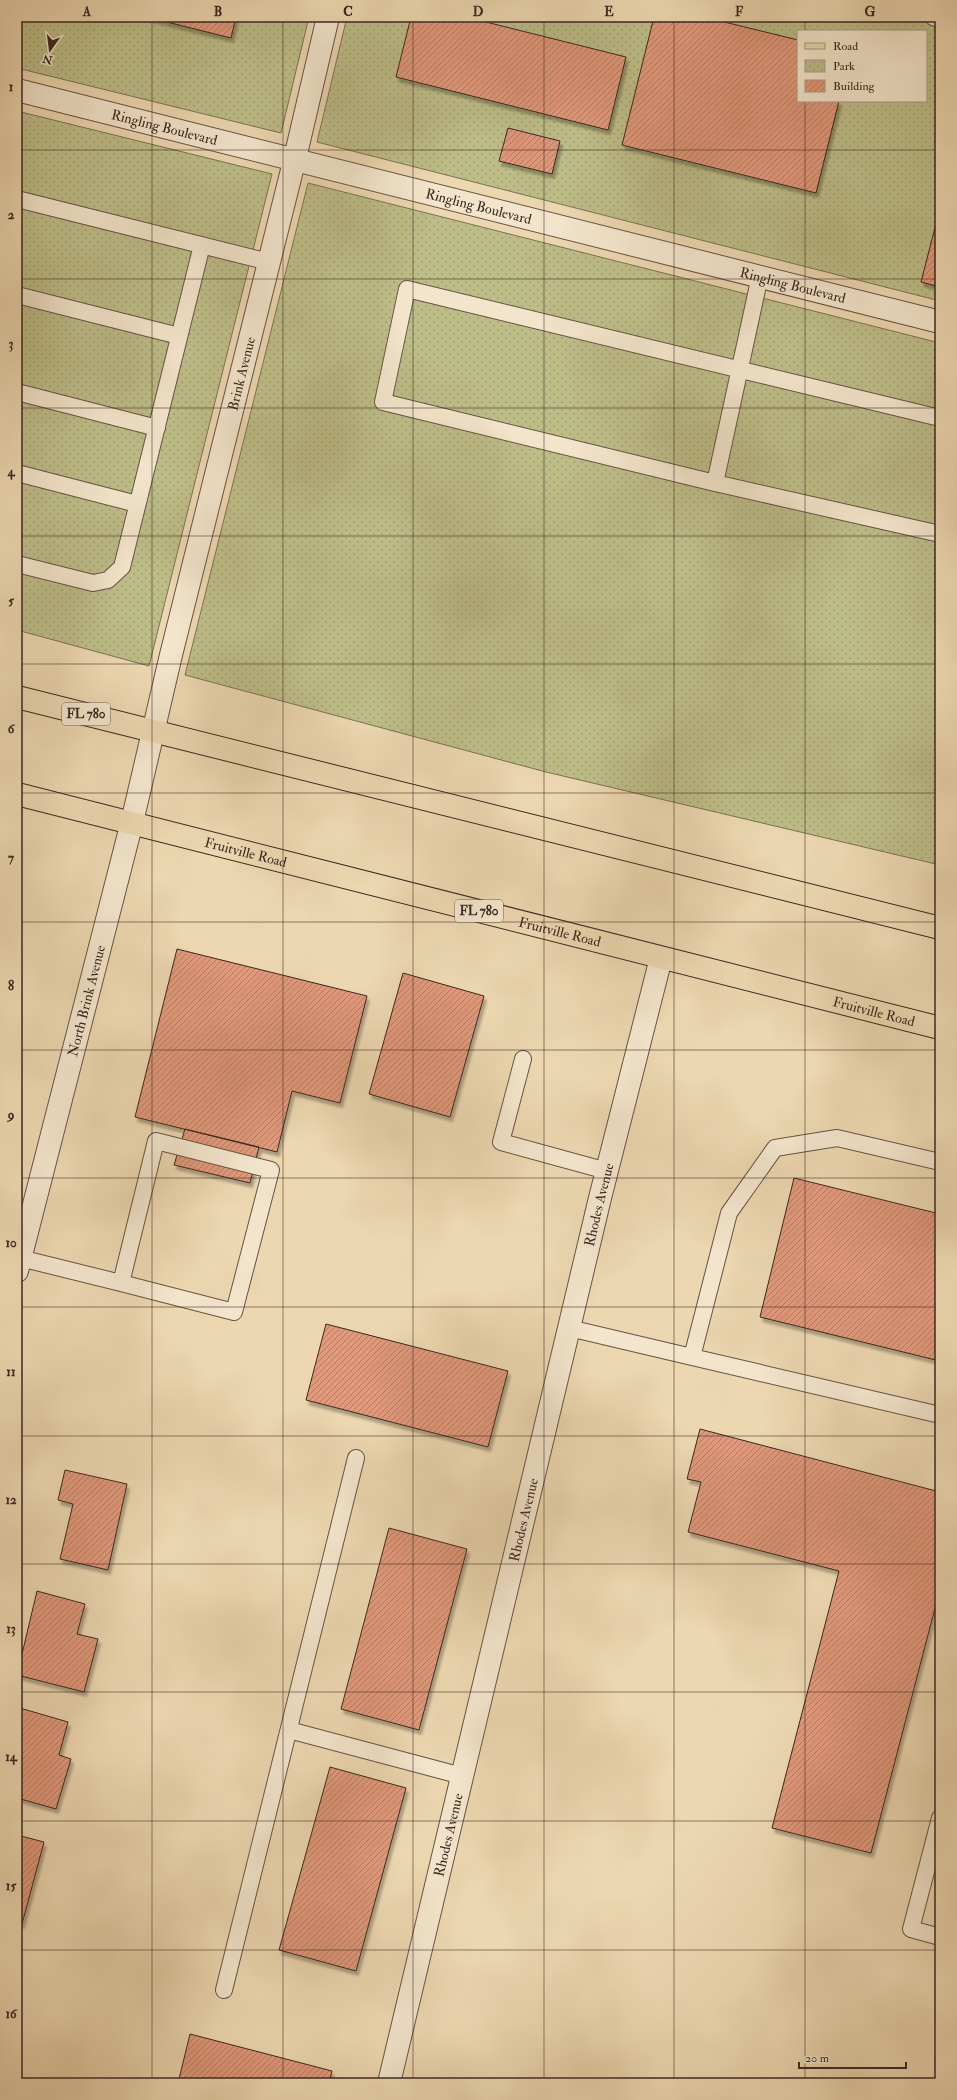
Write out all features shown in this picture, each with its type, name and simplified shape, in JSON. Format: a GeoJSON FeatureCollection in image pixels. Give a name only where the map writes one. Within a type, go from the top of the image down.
{"type":"FeatureCollection","features":[{"type":"Feature","properties":{"kind":"main road","name":"FL 780"},"geometry":{"type":"LineString","coordinates":[[17,697],[154,730],[940,928]]}},
{"type":"Feature","properties":{"kind":"main road","name":"Fruitville Road"},"geometry":{"type":"LineString","coordinates":[[17,794],[940,1028]]}},
{"type":"Feature","properties":{"kind":"street","name":"Brink Avenue"},"geometry":{"type":"LineString","coordinates":[[154,730],[171,655],[295,158],[328,17]]}},
{"type":"Feature","properties":{"kind":"street","name":"Ringling Boulevard"},"geometry":{"type":"LineString","coordinates":[[17,90],[295,158],[940,322]]}},
{"type":"Feature","properties":{"kind":"street","name":"North Brink Avenue"},"geometry":{"type":"LineString","coordinates":[[19,1265],[154,730]]}},
{"type":"Feature","properties":{"kind":"street","name":"Rhodes Avenue"},"geometry":{"type":"LineString","coordinates":[[389,2083],[569,1328],[661,958]]}},
{"type":"Feature","properties":{"kind":"lane"},"geometry":{"type":"LineString","coordinates":[[933,17],[940,19]]}},
{"type":"Feature","properties":{"kind":"lane"},"geometry":{"type":"LineString","coordinates":[[17,198],[269,262]]}},
{"type":"Feature","properties":{"kind":"lane"},"geometry":{"type":"LineString","coordinates":[[17,564],[93,583],[108,580],[122,567],[202,245]]}},
{"type":"Feature","properties":{"kind":"lane"},"geometry":{"type":"LineString","coordinates":[[715,483],[760,276]]}},
{"type":"Feature","properties":{"kind":"lane"},"geometry":{"type":"LineString","coordinates":[[940,418],[408,289],[383,402],[715,483],[940,534]]}},
{"type":"Feature","properties":{"kind":"lane"},"geometry":{"type":"LineString","coordinates":[[17,295],[179,336]]}},
{"type":"Feature","properties":{"kind":"lane"},"geometry":{"type":"LineString","coordinates":[[17,392],[156,428]]}},
{"type":"Feature","properties":{"kind":"lane"},"geometry":{"type":"LineString","coordinates":[[17,473],[138,504]]}},
{"type":"Feature","properties":{"kind":"lane"},"geometry":{"type":"LineString","coordinates":[[523,1059],[501,1142],[607,1171]]}},
{"type":"Feature","properties":{"kind":"lane"},"geometry":{"type":"LineString","coordinates":[[692,1357],[729,1213],[775,1148],[837,1138],[940,1162]]}},
{"type":"Feature","properties":{"kind":"lane"},"geometry":{"type":"LineString","coordinates":[[19,1265],[121,1283],[234,1312],[271,1170],[156,1141],[121,1283]]}},
{"type":"Feature","properties":{"kind":"lane"},"geometry":{"type":"LineString","coordinates":[[569,1328],[940,1415]]}},
{"type":"Feature","properties":{"kind":"lane"},"geometry":{"type":"LineString","coordinates":[[224,1990],[356,1458]]}},
{"type":"Feature","properties":{"kind":"lane"},"geometry":{"type":"LineString","coordinates":[[289,1730],[462,1776]]}},
{"type":"Feature","properties":{"kind":"lane"},"geometry":{"type":"LineString","coordinates":[[940,1818],[911,1929],[940,1937]]}},
{"type":"Feature","properties":{"kind":"green space"},"geometry":{"type":"Polygon","coordinates":[[[17,17],[309,17],[281,133],[17,68],[17,17]]]}},
{"type":"Feature","properties":{"kind":"green space"},"geometry":{"type":"Polygon","coordinates":[[[347,17],[940,17],[940,301],[317,142],[347,17]]]}},
{"type":"Feature","properties":{"kind":"green space"},"geometry":{"type":"Polygon","coordinates":[[[17,111],[272,174],[149,666],[17,630],[17,111]]]}},
{"type":"Feature","properties":{"kind":"green space"},"geometry":{"type":"Polygon","coordinates":[[[308,183],[940,343],[940,865],[546,772],[185,675],[308,183]]]}},
{"type":"Feature","properties":{"kind":"building"},"geometry":{"type":"Polygon","coordinates":[[[147,17],[236,17],[231,38],[147,17]]]}},
{"type":"Feature","properties":{"kind":"building"},"geometry":{"type":"Polygon","coordinates":[[[411,17],[466,17],[626,57],[608,130],[396,77],[411,17]]]}},
{"type":"Feature","properties":{"kind":"building"},"geometry":{"type":"Polygon","coordinates":[[[654,17],[704,17],[797,40],[797,102],[839,102],[816,193],[622,145],[654,17]]]}},
{"type":"Feature","properties":{"kind":"building"},"geometry":{"type":"Polygon","coordinates":[[[508,128],[560,141],[552,174],[499,161],[508,128]]]}},
{"type":"Feature","properties":{"kind":"building"},"geometry":{"type":"Polygon","coordinates":[[[939,212],[940,213],[940,287],[921,282],[939,212]]]}},
{"type":"Feature","properties":{"kind":"building"},"geometry":{"type":"Polygon","coordinates":[[[177,949],[367,996],[340,1103],[292,1091],[277,1152],[135,1117],[177,949]]]}},
{"type":"Feature","properties":{"kind":"building"},"geometry":{"type":"Polygon","coordinates":[[[403,973],[484,996],[450,1117],[369,1094],[403,973]]]}},
{"type":"Feature","properties":{"kind":"building"},"geometry":{"type":"Polygon","coordinates":[[[185,1129],[259,1147],[250,1183],[174,1165],[185,1129]]]}},
{"type":"Feature","properties":{"kind":"building"},"geometry":{"type":"Polygon","coordinates":[[[794,1178],[940,1214],[940,1361],[760,1317],[794,1178]]]}},
{"type":"Feature","properties":{"kind":"building"},"geometry":{"type":"Polygon","coordinates":[[[326,1324],[508,1371],[488,1447],[306,1400],[326,1324]]]}},
{"type":"Feature","properties":{"kind":"building"},"geometry":{"type":"Polygon","coordinates":[[[700,1429],[940,1492],[940,1589],[871,1853],[772,1828],[839,1571],[688,1532],[701,1482],[687,1479],[700,1429]]]}},
{"type":"Feature","properties":{"kind":"building"},"geometry":{"type":"Polygon","coordinates":[[[65,1470],[127,1484],[108,1570],[60,1559],[73,1504],[58,1500],[65,1470]]]}},
{"type":"Feature","properties":{"kind":"building"},"geometry":{"type":"Polygon","coordinates":[[[389,1528],[467,1549],[419,1730],[341,1709],[389,1528]]]}},
{"type":"Feature","properties":{"kind":"building"},"geometry":{"type":"Polygon","coordinates":[[[37,1591],[85,1604],[77,1634],[98,1639],[84,1692],[17,1675],[37,1591]]]}},
{"type":"Feature","properties":{"kind":"building"},"geometry":{"type":"Polygon","coordinates":[[[20,1708],[68,1722],[59,1755],[71,1759],[56,1809],[17,1798],[17,1718],[20,1708]]]}},
{"type":"Feature","properties":{"kind":"building"},"geometry":{"type":"Polygon","coordinates":[[[330,1767],[406,1788],[356,1971],[279,1950],[330,1767]]]}},
{"type":"Feature","properties":{"kind":"building"},"geometry":{"type":"Polygon","coordinates":[[[17,1835],[44,1842],[22,1924],[17,1923],[17,1835]]]}},
{"type":"Feature","properties":{"kind":"building"},"geometry":{"type":"Polygon","coordinates":[[[190,2034],[332,2071],[329,2083],[178,2083],[190,2034]]]}}]}
